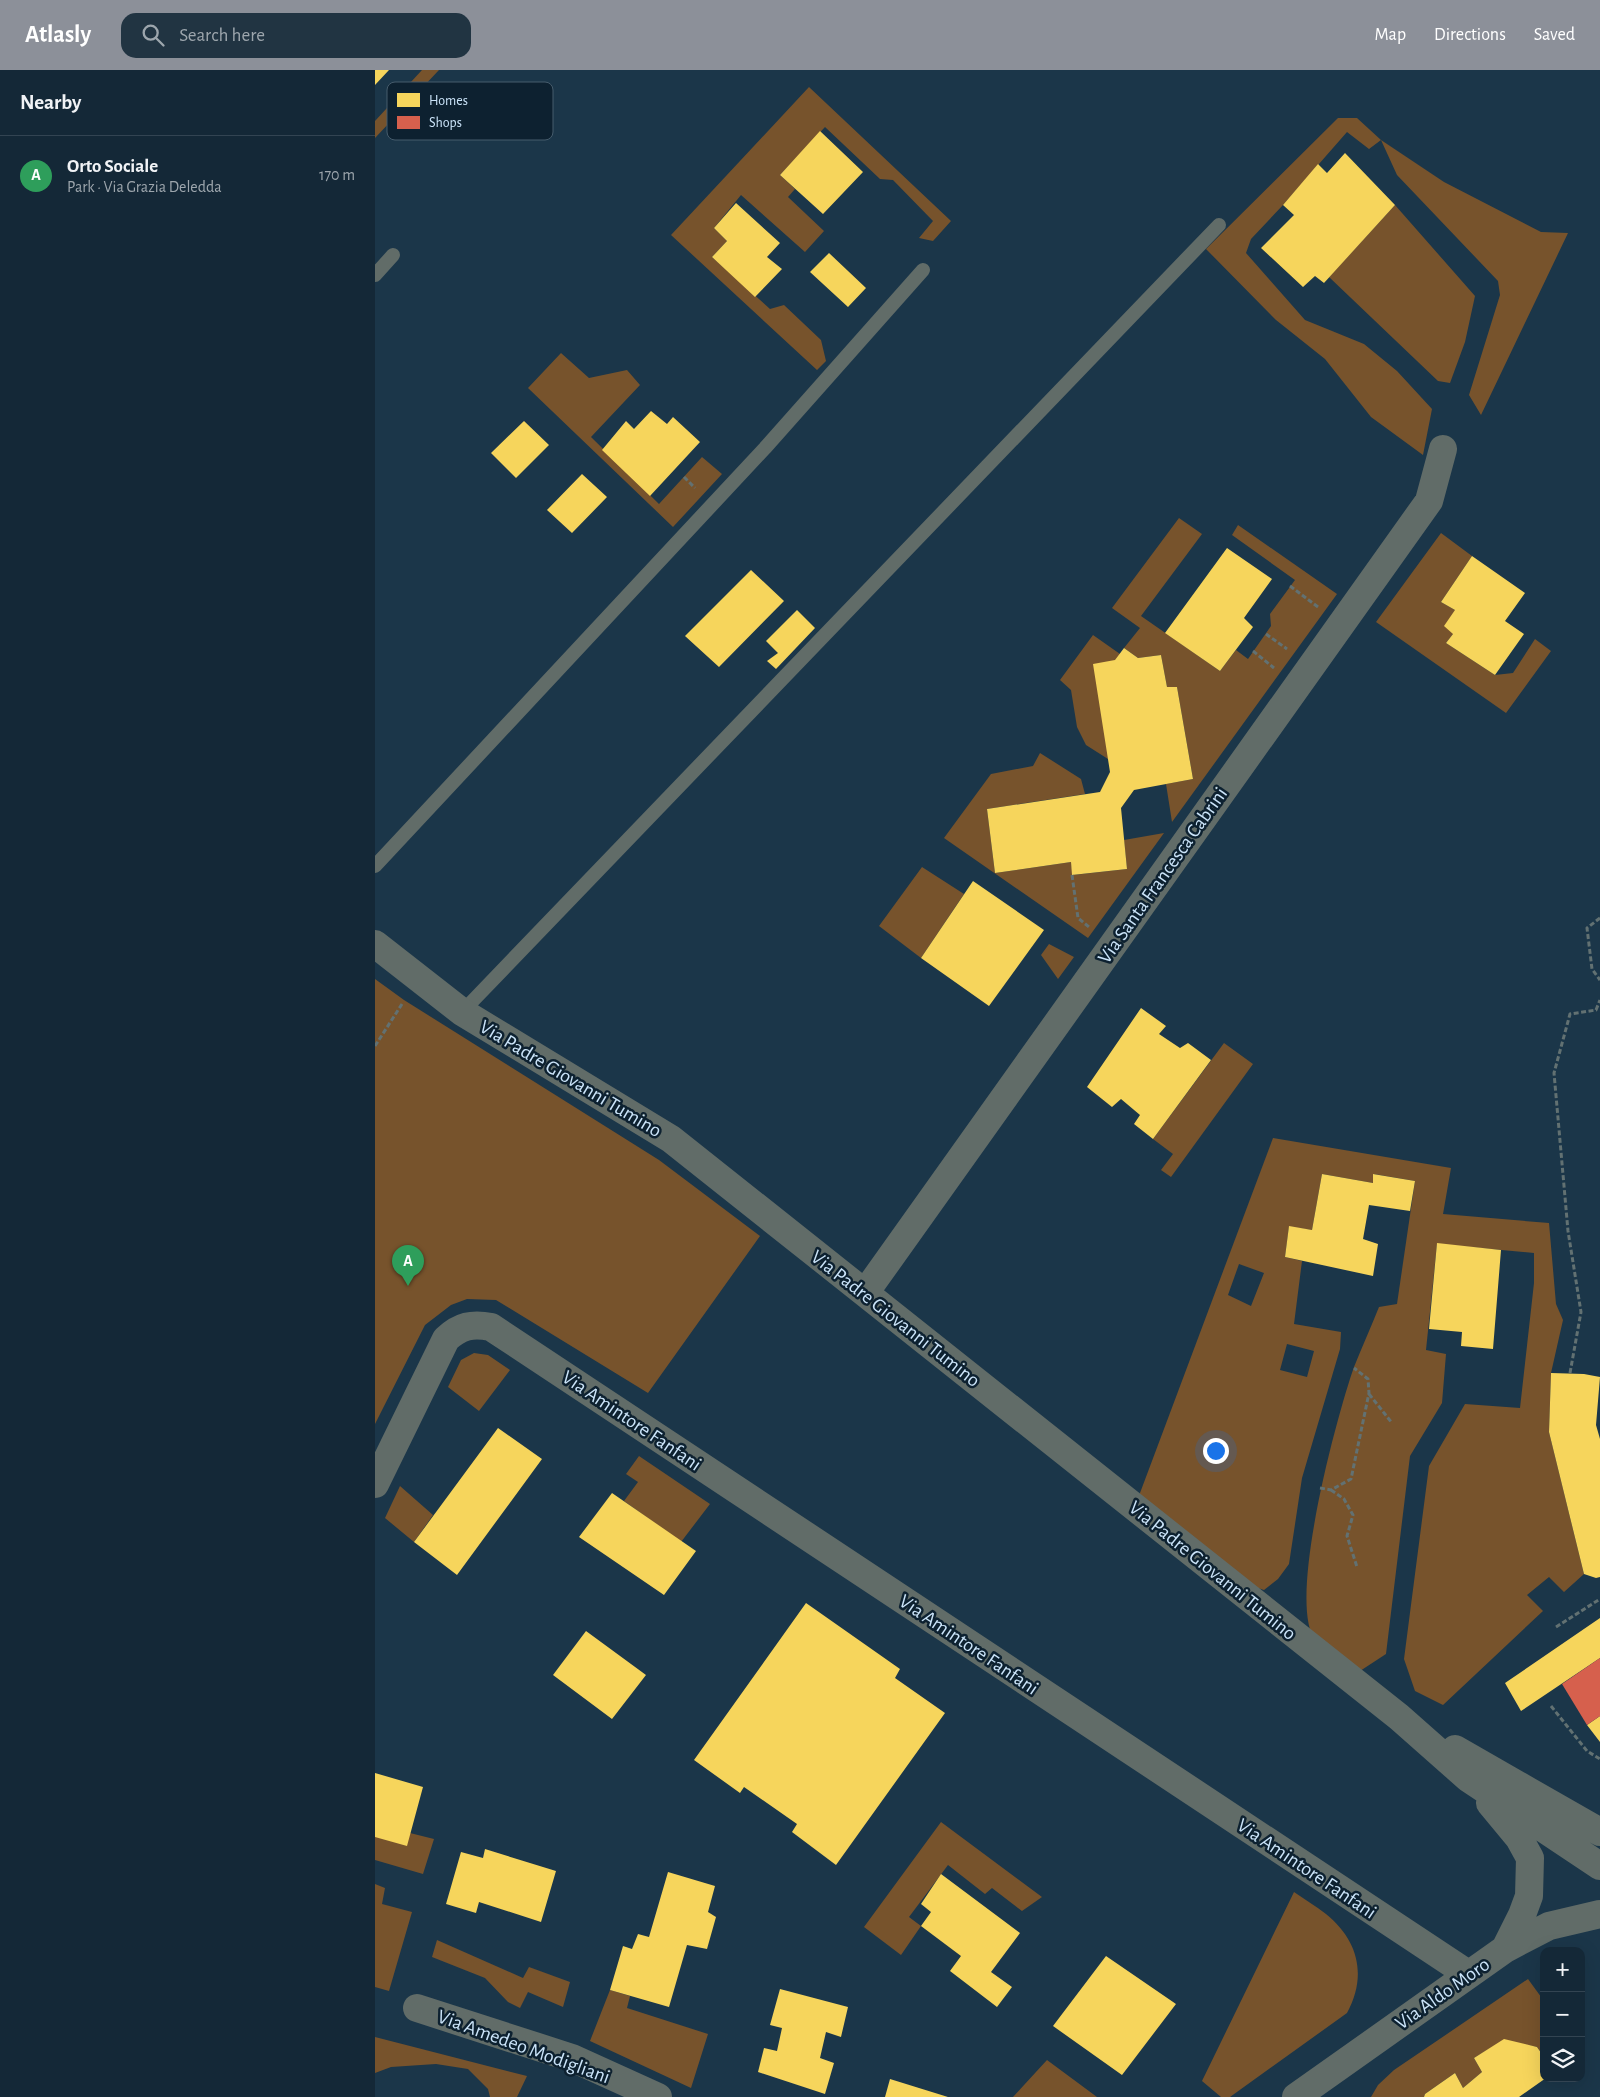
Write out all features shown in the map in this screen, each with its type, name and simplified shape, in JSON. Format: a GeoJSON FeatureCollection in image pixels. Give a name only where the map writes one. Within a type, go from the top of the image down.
{"type":"FeatureCollection","features":[{"type":"Feature","properties":{"kind":"street","name":"Via Santa Francesca Cabrini"},"geometry":{"type":"LineString","coordinates":[[865,1293],[1429,500],[1443,449]]}},
{"type":"Feature","properties":{"kind":"street","name":"Via Padre Giovanni Tumino"},"geometry":{"type":"LineString","coordinates":[[375,944],[462,1012],[671,1139],[1399,1717]]}},
{"type":"Feature","properties":{"kind":"street","name":"Via Amintore Fanfani"},"geometry":{"type":"LineString","coordinates":[[375,1484],[446,1340],[455,1330],[467,1325],[479,1324],[491,1327],[1468,1974]]}},
{"type":"Feature","properties":{"kind":"street"},"geometry":{"type":"LineString","coordinates":[[1399,1717],[1468,1778],[1600,1866]]}},
{"type":"Feature","properties":{"kind":"street"},"geometry":{"type":"LineString","coordinates":[[1399,1717],[1600,1832]]}},
{"type":"Feature","properties":{"kind":"street"},"geometry":{"type":"LineString","coordinates":[[1468,1778],[1519,1838],[1530,1858],[1529,1896],[1505,1949]]}},
{"type":"Feature","properties":{"kind":"street","name":"Via Aldo Moro"},"geometry":{"type":"LineString","coordinates":[[1295,2097],[1505,1949],[1549,1926],[1600,1914]]}},
{"type":"Feature","properties":{"kind":"street","name":"Via Amedeo Modigliani"},"geometry":{"type":"LineString","coordinates":[[417,2008],[571,2058],[658,2097]]}},
{"type":"Feature","properties":{"kind":"lane"},"geometry":{"type":"LineString","coordinates":[[462,1012],[1219,225]]}},
{"type":"Feature","properties":{"kind":"lane"},"geometry":{"type":"LineString","coordinates":[[375,275],[393,255]]}},
{"type":"Feature","properties":{"kind":"lane"},"geometry":{"type":"LineString","coordinates":[[375,866],[765,448],[923,270]]}},
{"type":"Feature","properties":{"kind":"path"},"geometry":{"type":"LineString","coordinates":[[684,477],[696,490]]}},
{"type":"Feature","properties":{"kind":"path"},"geometry":{"type":"LineString","coordinates":[[1290,586],[1324,612]]}},
{"type":"Feature","properties":{"kind":"path"},"geometry":{"type":"LineString","coordinates":[[1266,634],[1294,653]]}},
{"type":"Feature","properties":{"kind":"path"},"geometry":{"type":"LineString","coordinates":[[1253,651],[1280,673]]}},
{"type":"Feature","properties":{"kind":"path"},"geometry":{"type":"LineString","coordinates":[[1072,876],[1078,918],[1093,930]]}},
{"type":"Feature","properties":{"kind":"path"},"geometry":{"type":"LineString","coordinates":[[1600,918],[1587,928],[1592,969],[1600,980]]}},
{"type":"Feature","properties":{"kind":"path"},"geometry":{"type":"LineString","coordinates":[[375,1046],[419,978]]}},
{"type":"Feature","properties":{"kind":"path"},"geometry":{"type":"LineString","coordinates":[[1570,1373],[1581,1312],[1568,1231],[1554,1073],[1570,1014],[1596,1010],[1600,1000]]}},
{"type":"Feature","properties":{"kind":"path"},"geometry":{"type":"LineString","coordinates":[[1331,1490],[1351,1480],[1369,1393],[1368,1379],[1354,1368]]}},
{"type":"Feature","properties":{"kind":"path"},"geometry":{"type":"LineString","coordinates":[[1369,1393],[1392,1423]]}},
{"type":"Feature","properties":{"kind":"path"},"geometry":{"type":"LineString","coordinates":[[1320,1488],[1331,1490],[1344,1499],[1353,1515],[1347,1536],[1357,1567]]}},
{"type":"Feature","properties":{"kind":"path"},"geometry":{"type":"LineString","coordinates":[[1556,1627],[1600,1598]]}},
{"type":"Feature","properties":{"kind":"path"},"geometry":{"type":"LineString","coordinates":[[1551,1706],[1587,1751],[1600,1759]]}},
{"type":"Feature","properties":{"kind":"shaded area"},"geometry":{"type":"Polygon","coordinates":[[[422,70],[439,70],[428,82],[411,82],[422,70]]]}},
{"type":"Feature","properties":{"kind":"shaded area"},"geometry":{"type":"Polygon","coordinates":[[[809,87],[951,221],[933,241],[919,238],[933,221],[893,180],[880,179],[825,127],[780,175],[795,189],[788,197],[824,231],[805,252],[741,195],[714,228],[727,241],[712,257],[770,309],[784,305],[821,340],[826,361],[817,370],[671,235],[809,87]]]}},
{"type":"Feature","properties":{"kind":"shaded area"},"geometry":{"type":"Polygon","coordinates":[[[387,108],[387,125],[375,138],[375,121],[387,108]]]}},
{"type":"Feature","properties":{"kind":"shaded area"},"geometry":{"type":"Polygon","coordinates":[[[1338,118],[1357,118],[1381,140],[1369,149],[1347,132],[1251,239],[1246,253],[1305,320],[1364,344],[1397,371],[1432,409],[1423,455],[1371,417],[1325,359],[1276,320],[1206,249],[1338,118]]]}},
{"type":"Feature","properties":{"kind":"shaded area"},"geometry":{"type":"Polygon","coordinates":[[[1381,140],[1444,182],[1541,232],[1568,233],[1481,415],[1469,395],[1500,295],[1498,281],[1397,175],[1381,140]]]}},
{"type":"Feature","properties":{"kind":"shaded area"},"geometry":{"type":"Polygon","coordinates":[[[1395,205],[1475,296],[1465,342],[1450,383],[1438,381],[1329,277],[1395,205]]]}},
{"type":"Feature","properties":{"kind":"shaded area"},"geometry":{"type":"Polygon","coordinates":[[[561,353],[589,378],[627,370],[640,385],[591,437],[659,504],[702,457],[722,474],[673,527],[528,388],[561,353]]]}},
{"type":"Feature","properties":{"kind":"shaded area"},"geometry":{"type":"Polygon","coordinates":[[[1179,518],[1202,534],[1141,616],[1220,671],[1236,650],[1248,659],[1271,626],[1270,614],[1295,580],[1232,535],[1238,525],[1337,594],[1172,822],[1166,784],[1193,779],[1177,687],[1167,687],[1161,655],[1138,658],[1124,648],[1140,628],[1112,608],[1179,518]]]}},
{"type":"Feature","properties":{"kind":"shaded area"},"geometry":{"type":"Polygon","coordinates":[[[1441,533],[1472,556],[1441,602],[1455,610],[1453,634],[1446,643],[1495,675],[1513,673],[1535,639],[1551,651],[1506,713],[1376,622],[1441,533]]]}},
{"type":"Feature","properties":{"kind":"shaded area"},"geometry":{"type":"Polygon","coordinates":[[[1093,635],[1120,654],[1108,759],[1086,745],[1077,727],[1071,690],[1060,680],[1093,635]]]}},
{"type":"Feature","properties":{"kind":"shaded area"},"geometry":{"type":"Polygon","coordinates":[[[1040,753],[1081,779],[1085,794],[987,809],[995,873],[1071,862],[1073,875],[1127,869],[1124,840],[1164,833],[1088,938],[944,838],[991,774],[1033,766],[1040,753]]]}},
{"type":"Feature","properties":{"kind":"shaded area"},"geometry":{"type":"Polygon","coordinates":[[[922,867],[964,894],[921,958],[879,926],[922,867]]]}},
{"type":"Feature","properties":{"kind":"shaded area"},"geometry":{"type":"Polygon","coordinates":[[[1049,944],[1074,957],[1058,979],[1041,955],[1049,944]]]}},
{"type":"Feature","properties":{"kind":"shaded area"},"geometry":{"type":"Polygon","coordinates":[[[375,979],[404,1000],[659,1160],[760,1236],[648,1393],[496,1300],[467,1299],[451,1305],[425,1325],[375,1424],[375,979]]]}},
{"type":"Feature","properties":{"kind":"shaded area"},"geometry":{"type":"Polygon","coordinates":[[[1224,1043],[1253,1064],[1171,1177],[1161,1170],[1173,1154],[1153,1139],[1224,1043]]]}},
{"type":"Feature","properties":{"kind":"shaded area"},"geometry":{"type":"Polygon","coordinates":[[[1273,1138],[1451,1168],[1443,1214],[1549,1223],[1556,1304],[1563,1320],[1551,1373],[1549,1432],[1584,1574],[1564,1592],[1549,1577],[1527,1595],[1543,1611],[1443,1705],[1415,1691],[1404,1659],[1429,1466],[1465,1404],[1520,1408],[1534,1283],[1534,1253],[1437,1244],[1426,1350],[1446,1354],[1442,1403],[1410,1456],[1386,1654],[1360,1671],[1330,1653],[1316,1641],[1308,1621],[1307,1589],[1310,1550],[1327,1464],[1354,1367],[1379,1307],[1397,1304],[1415,1181],[1374,1174],[1373,1183],[1322,1174],[1312,1230],[1289,1227],[1285,1257],[1302,1261],[1294,1324],[1341,1332],[1340,1349],[1302,1478],[1289,1564],[1278,1579],[1264,1590],[1243,1583],[1137,1501],[1273,1138]],[[1239,1264],[1228,1295],[1251,1306],[1264,1273],[1239,1264]],[[1287,1344],[1280,1370],[1307,1377],[1314,1351],[1287,1344]]]}},
{"type":"Feature","properties":{"kind":"shaded area"},"geometry":{"type":"Polygon","coordinates":[[[474,1353],[488,1355],[510,1370],[479,1411],[448,1387],[461,1360],[474,1353]]]}},
{"type":"Feature","properties":{"kind":"shaded area"},"geometry":{"type":"Polygon","coordinates":[[[639,1456],[710,1504],[681,1542],[624,1501],[638,1482],[626,1474],[639,1456]]]}},
{"type":"Feature","properties":{"kind":"shaded area"},"geometry":{"type":"Polygon","coordinates":[[[400,1486],[433,1515],[414,1542],[385,1518],[400,1486]]]}},
{"type":"Feature","properties":{"kind":"shaded area"},"geometry":{"type":"Polygon","coordinates":[[[941,1822],[1042,1897],[1022,1911],[992,1888],[985,1894],[948,1865],[909,1917],[921,1926],[901,1955],[864,1927],[941,1822]]]}},
{"type":"Feature","properties":{"kind":"shaded area"},"geometry":{"type":"Polygon","coordinates":[[[410,1833],[434,1839],[423,1874],[375,1860],[375,1837],[410,1833]]]}},
{"type":"Feature","properties":{"kind":"shaded area"},"geometry":{"type":"Polygon","coordinates":[[[375,1884],[385,1888],[382,1904],[412,1912],[389,1991],[375,1987],[375,1884]]]}},
{"type":"Feature","properties":{"kind":"shaded area"},"geometry":{"type":"Polygon","coordinates":[[[1294,1892],[1326,1914],[1346,1936],[1352,1947],[1358,1973],[1353,1999],[1347,2013],[1230,2097],[1221,2097],[1202,2081],[1294,1892]]]}},
{"type":"Feature","properties":{"kind":"shaded area"},"geometry":{"type":"Polygon","coordinates":[[[437,1940],[523,1978],[529,1967],[570,1982],[563,2007],[528,1992],[520,2008],[508,2002],[485,1978],[432,1957],[437,1940]]]}},
{"type":"Feature","properties":{"kind":"shaded area"},"geometry":{"type":"Polygon","coordinates":[[[1528,1979],[1540,1996],[1540,2051],[1537,2047],[1504,2040],[1474,2058],[1482,2072],[1463,2088],[1455,2073],[1425,2094],[1424,2097],[1371,2097],[1378,2085],[1394,2070],[1528,1979]]]}},
{"type":"Feature","properties":{"kind":"shaded area"},"geometry":{"type":"Polygon","coordinates":[[[610,1990],[630,1996],[627,2008],[708,2034],[691,2088],[590,2041],[610,1990]]]}},
{"type":"Feature","properties":{"kind":"shaded area"},"geometry":{"type":"Polygon","coordinates":[[[375,2037],[527,2076],[517,2097],[490,2097],[488,2089],[468,2069],[436,2064],[391,2067],[375,2073],[375,2037]]]}},
{"type":"Feature","properties":{"kind":"shaded area"},"geometry":{"type":"Polygon","coordinates":[[[1047,2060],[1097,2097],[1013,2097],[1047,2060]]]}},
{"type":"Feature","properties":{"kind":"building: Homes"},"geometry":{"type":"Polygon","coordinates":[[[375,70],[389,70],[375,85],[375,70]]]}},
{"type":"Feature","properties":{"kind":"building: Homes"},"geometry":{"type":"Polygon","coordinates":[[[820,131],[863,172],[823,214],[780,175],[820,131]]]}},
{"type":"Feature","properties":{"kind":"building: Homes"},"geometry":{"type":"Polygon","coordinates":[[[1345,153],[1395,205],[1324,283],[1315,276],[1303,287],[1261,248],[1294,215],[1283,205],[1318,164],[1327,173],[1345,153]]]}},
{"type":"Feature","properties":{"kind":"building: Homes"},"geometry":{"type":"Polygon","coordinates":[[[736,203],[780,243],[767,257],[782,269],[755,297],[712,257],[727,241],[714,228],[736,203]]]}},
{"type":"Feature","properties":{"kind":"building: Homes"},"geometry":{"type":"Polygon","coordinates":[[[829,253],[866,288],[848,307],[810,272],[829,253]]]}},
{"type":"Feature","properties":{"kind":"building: Homes"},"geometry":{"type":"Polygon","coordinates":[[[651,411],[667,424],[673,417],[700,442],[650,496],[602,450],[626,421],[634,429],[651,411]]]}},
{"type":"Feature","properties":{"kind":"building: Homes"},"geometry":{"type":"Polygon","coordinates":[[[524,421],[549,445],[516,478],[491,453],[524,421]]]}},
{"type":"Feature","properties":{"kind":"building: Homes"},"geometry":{"type":"Polygon","coordinates":[[[582,474],[607,497],[572,533],[547,510],[582,474]]]}},
{"type":"Feature","properties":{"kind":"building: Homes"},"geometry":{"type":"Polygon","coordinates":[[[1227,548],[1272,579],[1244,618],[1253,627],[1220,671],[1165,633],[1227,548]]]}},
{"type":"Feature","properties":{"kind":"building: Homes"},"geometry":{"type":"Polygon","coordinates":[[[1472,556],[1525,593],[1505,621],[1524,634],[1495,675],[1446,643],[1453,634],[1444,626],[1455,610],[1441,602],[1472,556]]]}},
{"type":"Feature","properties":{"kind":"building: Homes"},"geometry":{"type":"Polygon","coordinates":[[[751,570],[784,601],[719,667],[685,636],[751,570]]]}},
{"type":"Feature","properties":{"kind":"building: Homes"},"geometry":{"type":"Polygon","coordinates":[[[797,610],[815,628],[776,669],[767,661],[778,653],[766,641],[797,610]]]}},
{"type":"Feature","properties":{"kind":"building: Homes"},"geometry":{"type":"Polygon","coordinates":[[[1124,648],[1138,658],[1161,655],[1167,687],[1177,687],[1193,779],[1134,790],[1121,808],[1127,869],[1072,875],[1071,862],[995,873],[987,809],[1100,792],[1110,772],[1093,664],[1115,660],[1124,648]]]}},
{"type":"Feature","properties":{"kind":"building: Homes"},"geometry":{"type":"Polygon","coordinates":[[[973,881],[1044,930],[989,1006],[921,958],[973,881]]]}},
{"type":"Feature","properties":{"kind":"building: Homes"},"geometry":{"type":"Polygon","coordinates":[[[1141,1008],[1166,1026],[1159,1034],[1180,1048],[1188,1043],[1211,1060],[1153,1139],[1134,1124],[1140,1115],[1121,1099],[1112,1107],[1087,1087],[1141,1008]]]}},
{"type":"Feature","properties":{"kind":"building: Homes"},"geometry":{"type":"Polygon","coordinates":[[[1322,1174],[1373,1183],[1373,1174],[1415,1181],[1410,1211],[1369,1205],[1363,1239],[1378,1244],[1373,1276],[1285,1257],[1289,1226],[1312,1230],[1322,1174]]]}},
{"type":"Feature","properties":{"kind":"building: Homes"},"geometry":{"type":"Polygon","coordinates":[[[1437,1243],[1501,1250],[1493,1349],[1461,1346],[1462,1332],[1429,1329],[1437,1243]]]}},
{"type":"Feature","properties":{"kind":"building: Homes"},"geometry":{"type":"Polygon","coordinates":[[[1551,1373],[1584,1374],[1600,1377],[1596,1425],[1600,1439],[1600,1577],[1596,1578],[1584,1574],[1549,1432],[1551,1373]]]}},
{"type":"Feature","properties":{"kind":"building: Homes"},"geometry":{"type":"Polygon","coordinates":[[[498,1428],[542,1459],[457,1575],[414,1542],[498,1428]]]}},
{"type":"Feature","properties":{"kind":"building: Homes"},"geometry":{"type":"Polygon","coordinates":[[[612,1493],[696,1551],[664,1595],[579,1537],[612,1493]]]}},
{"type":"Feature","properties":{"kind":"building: Homes"},"geometry":{"type":"Polygon","coordinates":[[[806,1603],[900,1669],[895,1678],[945,1713],[836,1865],[792,1832],[797,1824],[744,1787],[740,1793],[694,1760],[806,1603]]]}},
{"type":"Feature","properties":{"kind":"building: Homes"},"geometry":{"type":"Polygon","coordinates":[[[1600,1618],[1600,1658],[1521,1711],[1505,1683],[1600,1618]]]}},
{"type":"Feature","properties":{"kind":"building: Homes"},"geometry":{"type":"Polygon","coordinates":[[[586,1631],[646,1675],[612,1719],[553,1675],[586,1631]]]}},
{"type":"Feature","properties":{"kind":"building: Homes"},"geometry":{"type":"Polygon","coordinates":[[[1600,1716],[1600,1742],[1587,1725],[1600,1716]]]}},
{"type":"Feature","properties":{"kind":"building: Homes"},"geometry":{"type":"Polygon","coordinates":[[[375,1773],[423,1787],[407,1846],[375,1837],[375,1773]]]}},
{"type":"Feature","properties":{"kind":"building: Homes"},"geometry":{"type":"Polygon","coordinates":[[[485,1849],[556,1871],[541,1922],[479,1902],[476,1913],[446,1904],[461,1852],[483,1858],[485,1849]]]}},
{"type":"Feature","properties":{"kind":"building: Homes"},"geometry":{"type":"Polygon","coordinates":[[[668,1872],[715,1886],[708,1912],[716,1917],[707,1949],[687,1945],[669,2007],[610,1990],[623,1946],[632,1949],[638,1934],[649,1937],[668,1872]]]}},
{"type":"Feature","properties":{"kind":"building: Homes"},"geometry":{"type":"Polygon","coordinates":[[[941,1874],[1020,1933],[991,1972],[1012,1987],[997,2007],[950,1971],[961,1956],[921,1926],[931,1912],[921,1904],[941,1874]]]}},
{"type":"Feature","properties":{"kind":"building: Homes"},"geometry":{"type":"Polygon","coordinates":[[[1106,1956],[1176,2004],[1122,2075],[1053,2026],[1106,1956]]]}},
{"type":"Feature","properties":{"kind":"building: Homes"},"geometry":{"type":"Polygon","coordinates":[[[780,1989],[848,2007],[841,2037],[826,2032],[820,2058],[834,2063],[825,2094],[758,2072],[764,2048],[777,2051],[782,2028],[770,2025],[780,1989]]]}},
{"type":"Feature","properties":{"kind":"building: Homes"},"geometry":{"type":"Polygon","coordinates":[[[1504,2039],[1537,2047],[1540,2051],[1540,2082],[1519,2097],[1424,2097],[1425,2094],[1455,2073],[1463,2088],[1482,2072],[1474,2058],[1504,2039]]]}},
{"type":"Feature","properties":{"kind":"building: Homes"},"geometry":{"type":"Polygon","coordinates":[[[890,2079],[948,2097],[885,2097],[890,2079]]]}},
{"type":"Feature","properties":{"kind":"building: Shops"},"geometry":{"type":"Polygon","coordinates":[[[1600,1658],[1600,1716],[1587,1725],[1562,1684],[1600,1658]]]}},
{"type":"Feature","properties":{"kind":"place","name":"Orto Sociale"},"geometry":{"type":"Point","coordinates":[408,1286]}}]}
